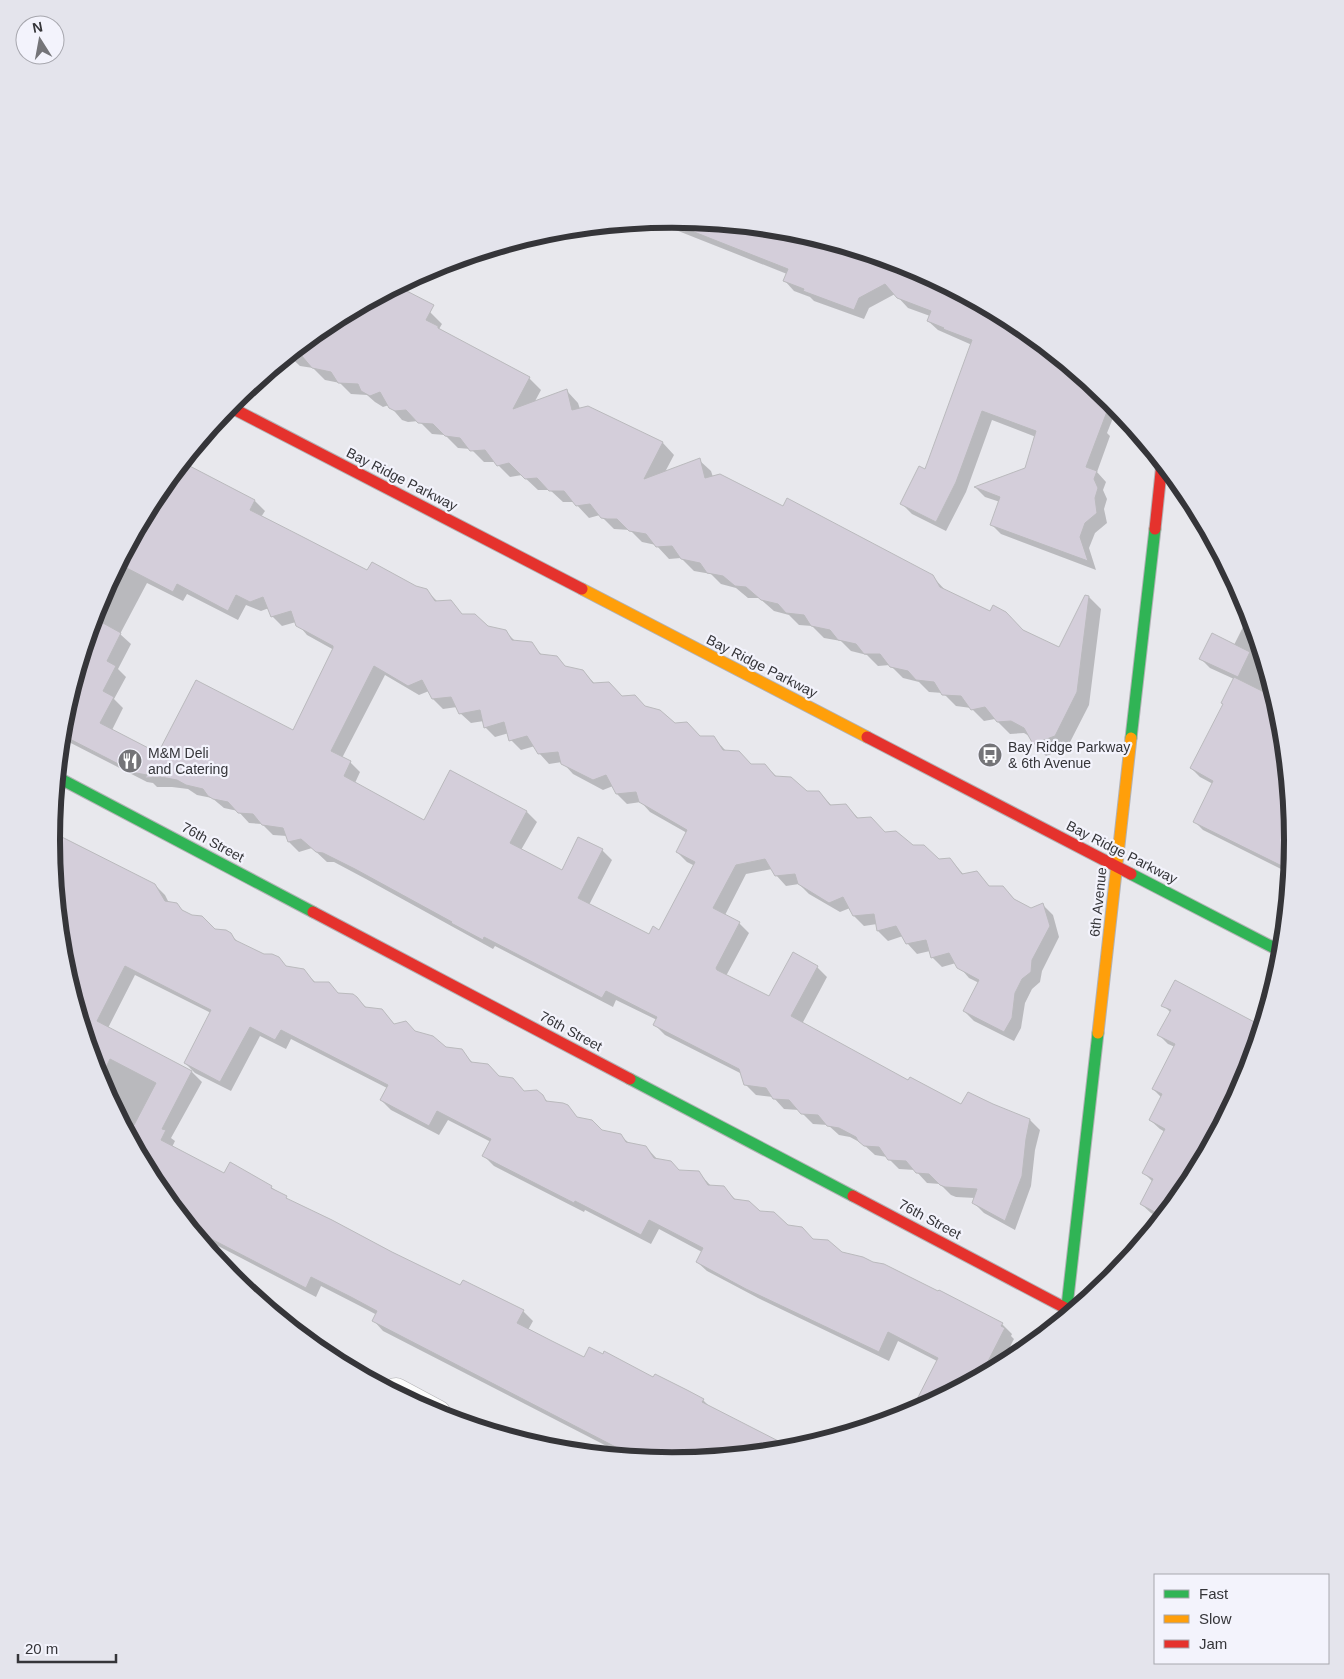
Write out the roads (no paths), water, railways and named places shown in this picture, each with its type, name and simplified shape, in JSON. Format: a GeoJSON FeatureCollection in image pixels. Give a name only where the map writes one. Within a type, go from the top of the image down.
{"type":"FeatureCollection","features":[{"type":"Feature","properties":{"kind":"street","name":"Bay Ridge Parkway"},"geometry":{"type":"LineString","coordinates":[[236,410],[1274,948]]}},
{"type":"Feature","properties":{"kind":"street","name":"6th Avenue"},"geometry":{"type":"LineString","coordinates":[[1069,1306],[1161,471]]}},
{"type":"Feature","properties":{"kind":"street","name":"76th Street"},"geometry":{"type":"LineString","coordinates":[[63,780],[1064,1310]]}},
{"type":"Feature","properties":{"kind":"place","name":"Bay Ridge Parkway & 6th Avenue"},"geometry":{"type":"Point","coordinates":[990,755]}},
{"type":"Feature","properties":{"kind":"place","name":"M&M Deli and Catering"},"geometry":{"type":"Point","coordinates":[130,761]}}]}
